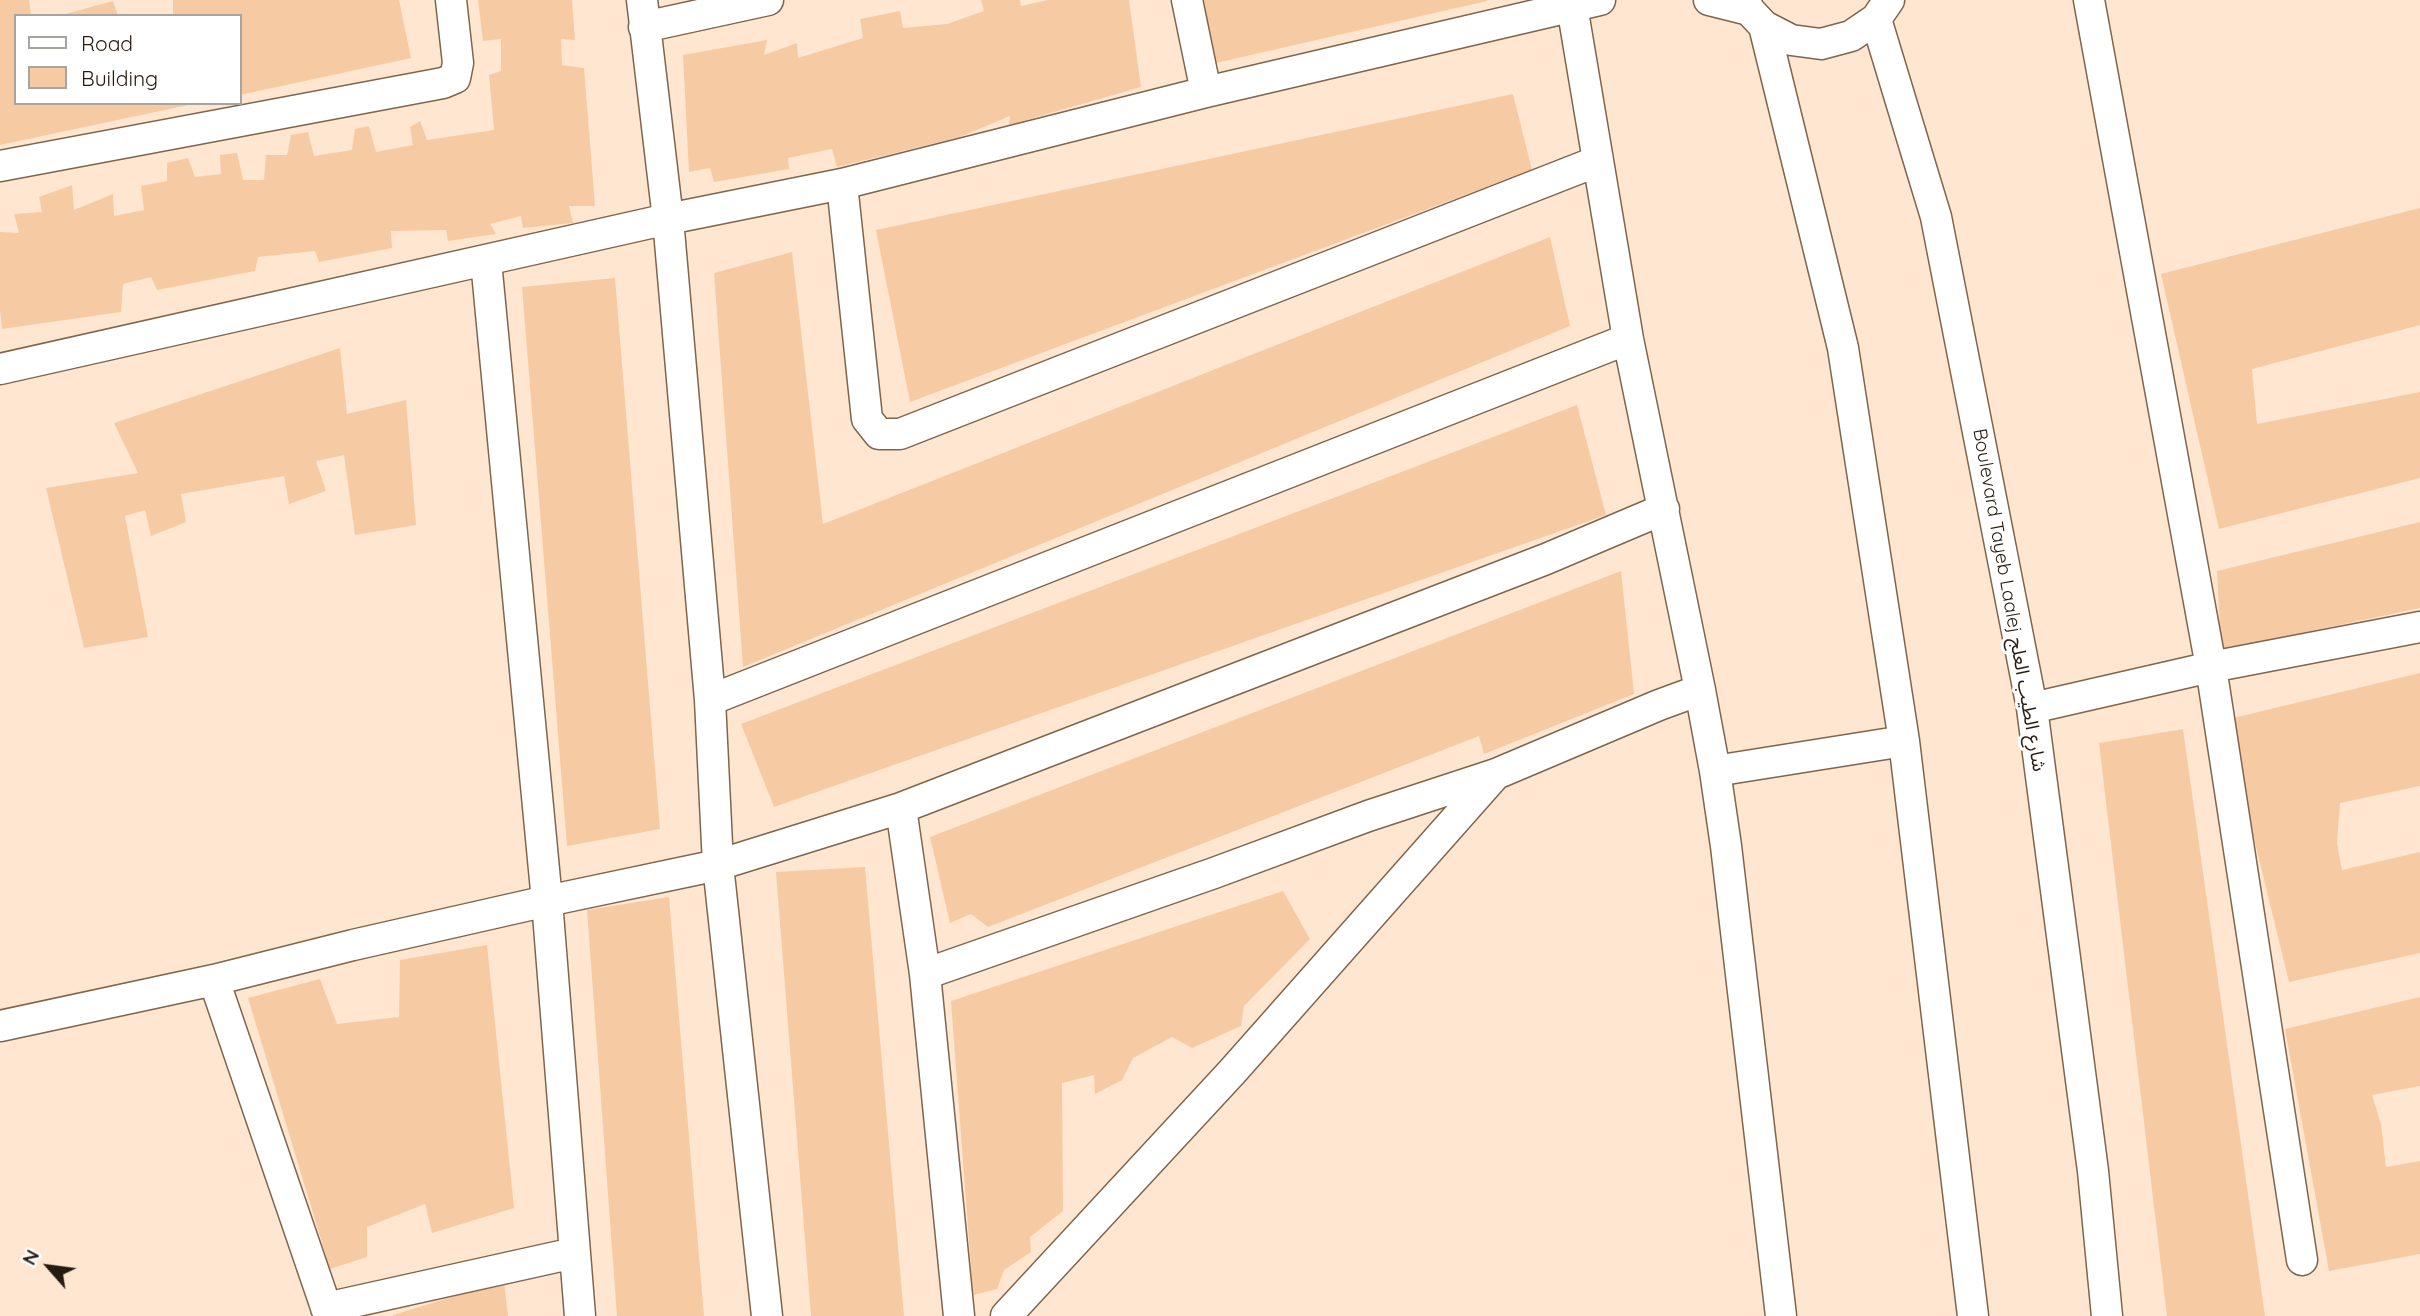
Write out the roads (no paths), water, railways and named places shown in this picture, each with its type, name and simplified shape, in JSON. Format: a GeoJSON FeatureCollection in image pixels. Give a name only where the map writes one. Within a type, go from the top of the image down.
{"type":"FeatureCollection","features":[{"type":"Feature","properties":{"kind":"street"},"geometry":{"type":"LineString","coordinates":[[0,166],[443,83],[455,78],[458,63],[451,0]]}},
{"type":"Feature","properties":{"kind":"street"},"geometry":{"type":"LineString","coordinates":[[766,1316],[718,865],[710,700],[668,219],[643,13],[768,0]]}},
{"type":"Feature","properties":{"kind":"street"},"geometry":{"type":"LineString","coordinates":[[1187,0],[1206,93]]}},
{"type":"Feature","properties":{"kind":"street"},"geometry":{"type":"LineString","coordinates":[[1709,0],[1753,12],[1791,40],[1821,44],[1851,36],[1883,9]]}},
{"type":"Feature","properties":{"kind":"street"},"geometry":{"type":"LineString","coordinates":[[2089,0],[2211,667],[2302,1261]]}},
{"type":"Feature","properties":{"kind":"street"},"geometry":{"type":"LineString","coordinates":[[0,369],[668,219],[842,184],[1582,3],[1598,161],[1628,339],[1715,771],[1781,1316]]}},
{"type":"Feature","properties":{"kind":"street","name":"Boulevard Tayeb Laalej شارع الطيب العلج"},"geometry":{"type":"LineString","coordinates":[[1883,9],[1936,217],[2032,708],[2093,1171],[2107,1316]]}},
{"type":"Feature","properties":{"kind":"street"},"geometry":{"type":"LineString","coordinates":[[1753,12],[1843,348],[1904,741],[1973,1316]]}},
{"type":"Feature","properties":{"kind":"street"},"geometry":{"type":"LineString","coordinates":[[842,184],[867,419],[879,434],[900,435],[1598,161]]}},
{"type":"Feature","properties":{"kind":"street"},"geometry":{"type":"LineString","coordinates":[[486,261],[547,901],[580,1316]]}},
{"type":"Feature","properties":{"kind":"street"},"geometry":{"type":"LineString","coordinates":[[710,700],[1628,339]]}},
{"type":"Feature","properties":{"kind":"street"},"geometry":{"type":"LineString","coordinates":[[0,1026],[214,980],[547,901],[718,865],[901,807],[1533,564],[1664,509]]}},
{"type":"Feature","properties":{"kind":"street"},"geometry":{"type":"LineString","coordinates":[[2032,708],[2211,667],[2420,628]]}},
{"type":"Feature","properties":{"kind":"street"},"geometry":{"type":"LineString","coordinates":[[925,974],[1368,816],[1496,774],[1700,690]]}},
{"type":"Feature","properties":{"kind":"street"},"geometry":{"type":"LineString","coordinates":[[1715,771],[1904,741]]}},
{"type":"Feature","properties":{"kind":"street"},"geometry":{"type":"LineString","coordinates":[[1006,1316],[1232,1072],[1496,774]]}},
{"type":"Feature","properties":{"kind":"street"},"geometry":{"type":"LineString","coordinates":[[901,807],[925,974],[959,1316]]}},
{"type":"Feature","properties":{"kind":"street"},"geometry":{"type":"LineString","coordinates":[[214,980],[328,1312],[574,1253]]}}]}
